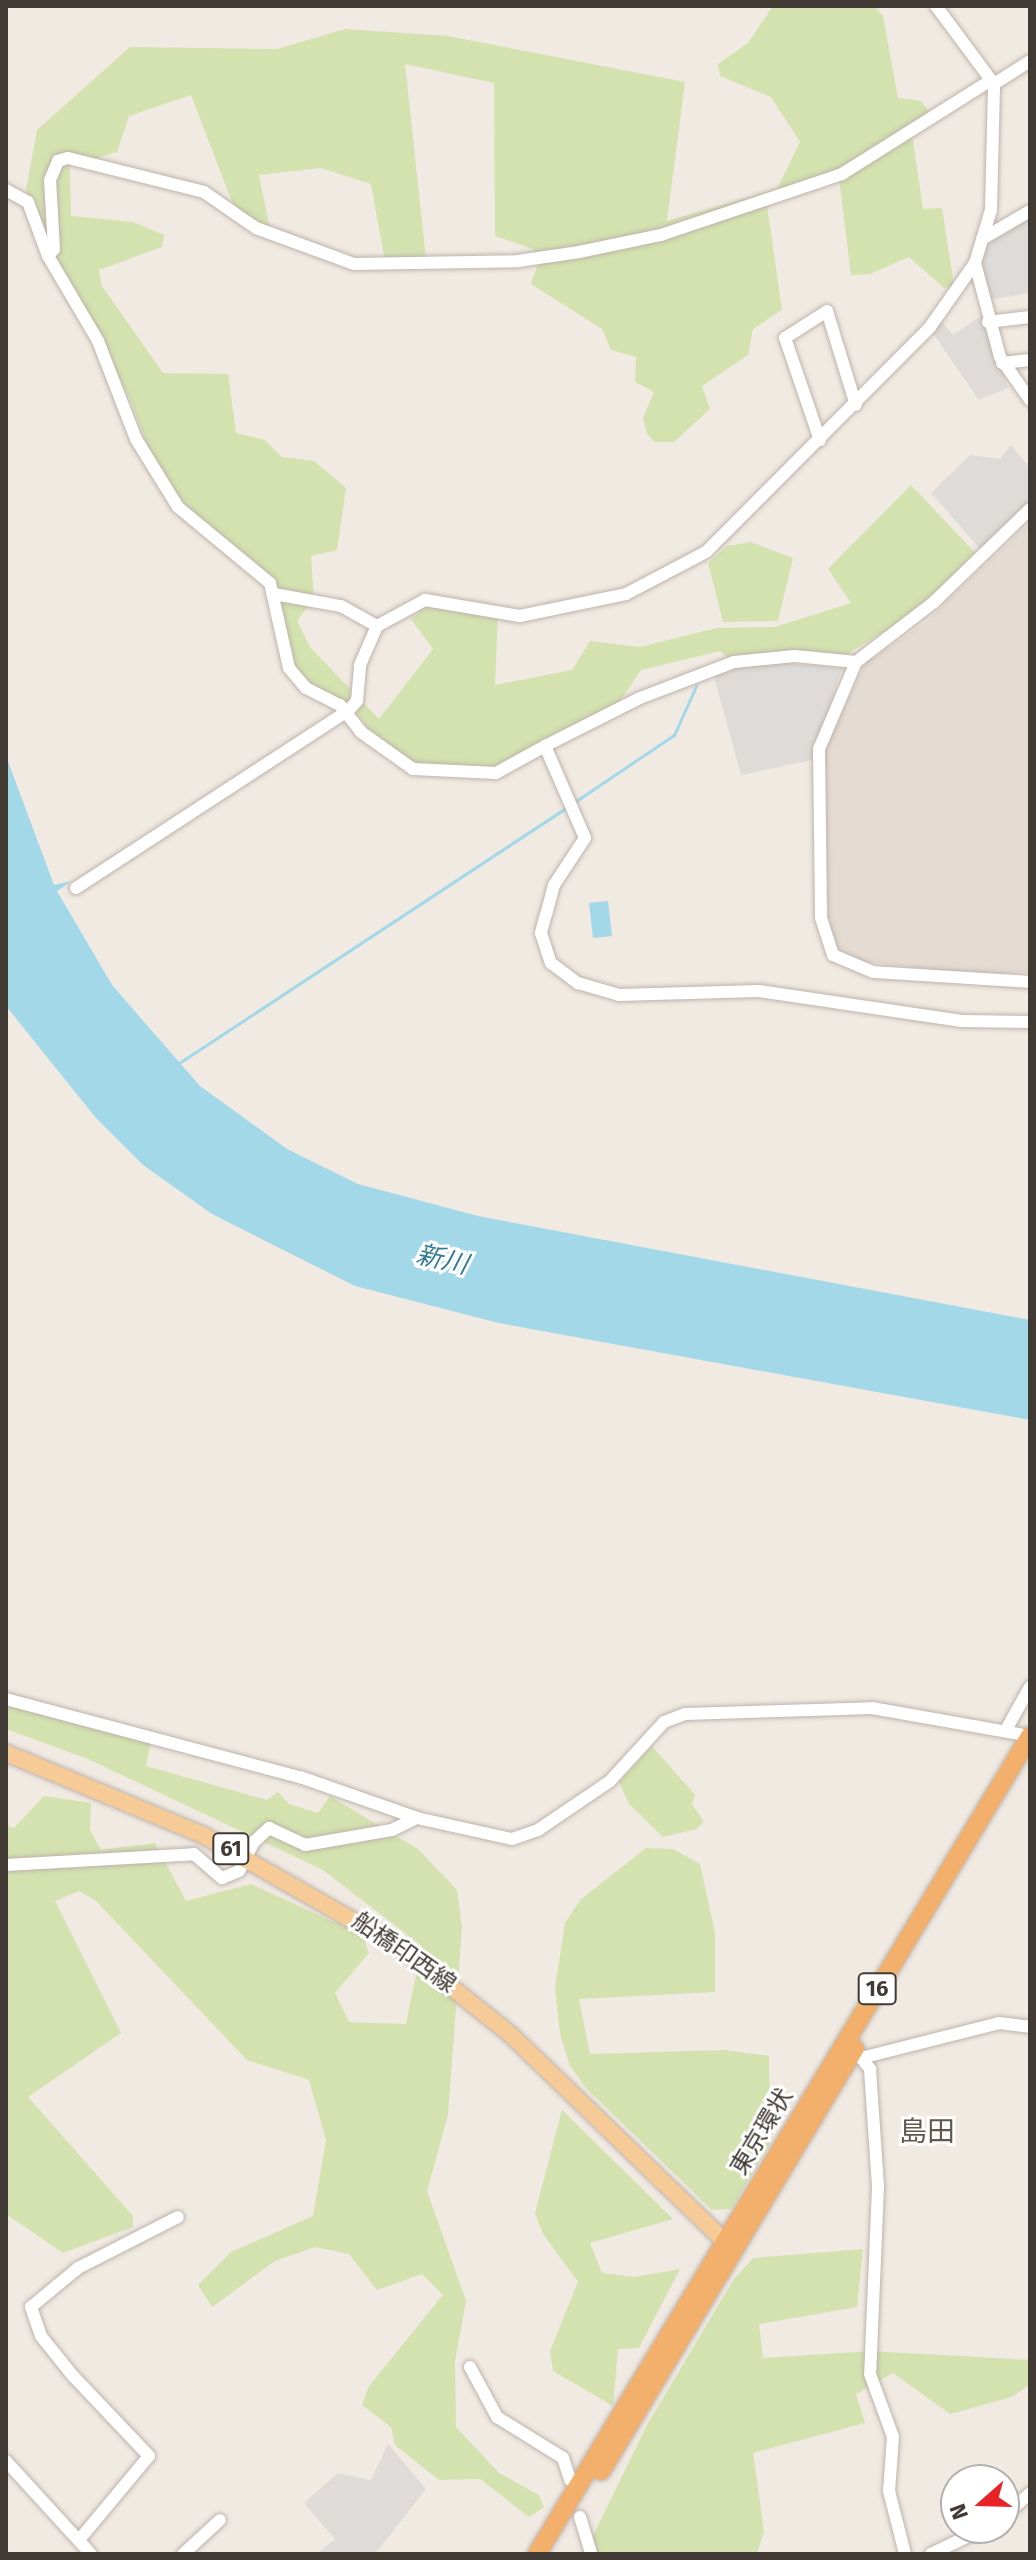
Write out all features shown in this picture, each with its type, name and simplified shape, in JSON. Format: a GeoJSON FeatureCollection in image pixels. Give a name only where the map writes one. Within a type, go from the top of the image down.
{"type":"FeatureCollection","features":[{"type":"Feature","properties":{"kind":"highway","name":"東京環状"},"geometry":{"type":"LineString","coordinates":[[838,2065],[859,2053],[914,1939],[1025,1735]]}},
{"type":"Feature","properties":{"kind":"highway","name":"東京環状"},"geometry":{"type":"LineString","coordinates":[[537,2554],[729,2246],[914,1939],[1030,1757]]}},
{"type":"Feature","properties":{"kind":"highway","name":"東京環状"},"geometry":{"type":"LineString","coordinates":[[550,2554],[729,2246]]}},
{"type":"Feature","properties":{"kind":"main road","name":"船橋印西線"},"geometry":{"type":"LineString","coordinates":[[6,1753],[246,1857],[364,1923],[440,1976],[584,2104],[729,2246]]}},
{"type":"Feature","properties":{"kind":"street"},"geometry":{"type":"LineString","coordinates":[[76,888],[348,711],[357,701],[360,665],[377,626],[425,600],[520,616],[657,583],[706,552],[856,405],[930,327],[975,263],[991,210],[993,82],[936,6]]}},
{"type":"Feature","properties":{"kind":"street"},"geometry":{"type":"LineString","coordinates":[[48,256],[54,249],[53,168],[68,158],[204,192],[256,228],[354,264],[518,261],[579,252],[661,235],[842,174],[1030,61]]}},
{"type":"Feature","properties":{"kind":"street"},"geometry":{"type":"LineString","coordinates":[[6,190],[28,202],[48,256],[93,330],[136,439],[178,507],[270,583],[289,668],[306,688],[348,711],[361,732],[413,769],[496,773],[640,698],[734,662],[795,656],[856,662]]}},
{"type":"Feature","properties":{"kind":"street"},"geometry":{"type":"LineString","coordinates":[[982,239],[1030,211]]}},
{"type":"Feature","properties":{"kind":"street"},"geometry":{"type":"LineString","coordinates":[[975,263],[988,322],[1002,363],[1030,400]]}},
{"type":"Feature","properties":{"kind":"street"},"geometry":{"type":"LineString","coordinates":[[820,440],[785,338],[827,311],[856,405]]}},
{"type":"Feature","properties":{"kind":"street"},"geometry":{"type":"LineString","coordinates":[[988,322],[1030,317]]}},
{"type":"Feature","properties":{"kind":"street"},"geometry":{"type":"LineString","coordinates":[[1002,363],[1030,360]]}},
{"type":"Feature","properties":{"kind":"street"},"geometry":{"type":"LineString","coordinates":[[1030,509],[934,602],[856,662],[819,749],[825,940],[833,955],[859,970],[1030,982]]}},
{"type":"Feature","properties":{"kind":"street"},"geometry":{"type":"LineString","coordinates":[[274,594],[341,606],[377,626]]}},
{"type":"Feature","properties":{"kind":"street"},"geometry":{"type":"LineString","coordinates":[[545,746],[585,838],[554,885],[541,933],[543,951],[578,983],[619,995],[759,991],[962,1021],[1030,1022]]}},
{"type":"Feature","properties":{"kind":"street"},"geometry":{"type":"LineString","coordinates":[[1007,1728],[1030,1687]]}},
{"type":"Feature","properties":{"kind":"street"},"geometry":{"type":"LineString","coordinates":[[6,1699],[300,1777],[417,1818],[499,1838],[524,1836],[610,1781],[664,1722],[697,1712],[872,1708],[947,1724],[1007,1728],[1025,1735]]}},
{"type":"Feature","properties":{"kind":"street"},"geometry":{"type":"LineString","coordinates":[[6,1865],[194,1854],[222,1878],[239,1871],[269,1828],[305,1845],[392,1830],[417,1818]]}},
{"type":"Feature","properties":{"kind":"street"},"geometry":{"type":"LineString","coordinates":[[905,2554],[889,2491],[893,2437],[870,2374],[878,2187],[859,2053],[999,2023],[1030,2027]]}},
{"type":"Feature","properties":{"kind":"street"},"geometry":{"type":"LineString","coordinates":[[79,2540],[149,2456],[73,2376],[41,2336],[31,2307],[78,2268],[178,2217]]}},
{"type":"Feature","properties":{"kind":"street"},"geometry":{"type":"LineString","coordinates":[[470,2367],[497,2417],[563,2458],[570,2480]]}},
{"type":"Feature","properties":{"kind":"street"},"geometry":{"type":"LineString","coordinates":[[8,2468],[91,2554]]}},
{"type":"Feature","properties":{"kind":"street"},"geometry":{"type":"LineString","coordinates":[[580,2517],[591,2554]]}},
{"type":"Feature","properties":{"kind":"street"},"geometry":{"type":"LineString","coordinates":[[183,2554],[220,2520]]}},
{"type":"Feature","properties":{"kind":"street"},"geometry":{"type":"LineString","coordinates":[[931,2554],[952,2544]]}},
{"type":"Feature","properties":{"kind":"shaded area"},"geometry":{"type":"Polygon","coordinates":[[[1030,218],[1030,293],[988,300],[980,261],[989,243],[1030,218]]]}},
{"type":"Feature","properties":{"kind":"shaded area"},"geometry":{"type":"Polygon","coordinates":[[[982,315],[1008,388],[979,400],[932,332],[942,322],[953,335],[982,315]]]}},
{"type":"Feature","properties":{"kind":"shaded area"},"geometry":{"type":"Polygon","coordinates":[[[1011,445],[1030,468],[1030,502],[982,551],[931,493],[970,455],[1000,459],[1011,445]]]}},
{"type":"Feature","properties":{"kind":"shaded area"},"geometry":{"type":"Polygon","coordinates":[[[1030,522],[1030,972],[971,974],[850,960],[834,944],[828,919],[825,748],[865,664],[928,620],[1030,522]]]}},
{"type":"Feature","properties":{"kind":"shaded area"},"geometry":{"type":"Polygon","coordinates":[[[762,661],[842,668],[812,760],[741,775],[713,673],[762,661]]]}},
{"type":"Feature","properties":{"kind":"shaded area"},"geometry":{"type":"Polygon","coordinates":[[[388,2444],[426,2489],[375,2554],[317,2554],[335,2539],[304,2503],[338,2473],[371,2480],[388,2444]]]}},
{"type":"Feature","properties":{"kind":"green space"},"geometry":{"type":"Polygon","coordinates":[[[773,6],[874,6],[883,16],[898,98],[921,101],[930,113],[912,134],[923,209],[942,208],[954,286],[944,288],[909,257],[870,274],[851,275],[839,178],[767,205],[782,310],[753,329],[748,355],[702,386],[710,409],[674,442],[655,442],[647,434],[643,418],[654,392],[635,382],[636,357],[611,350],[602,329],[531,284],[538,263],[533,249],[495,236],[494,83],[405,64],[426,259],[385,261],[371,184],[321,168],[259,175],[270,229],[258,224],[234,207],[191,95],[129,116],[117,152],[70,166],[71,216],[133,222],[164,235],[162,247],[99,270],[102,286],[163,373],[228,374],[236,433],[265,440],[282,457],[314,461],[346,488],[337,550],[311,556],[314,599],[297,621],[310,647],[379,719],[433,649],[411,619],[428,604],[498,614],[495,685],[572,670],[590,641],[640,647],[717,628],[775,627],[851,603],[828,569],[911,485],[978,556],[918,611],[847,654],[793,650],[729,659],[720,651],[641,670],[619,703],[496,767],[418,764],[376,738],[349,703],[317,688],[295,668],[273,579],[191,514],[151,455],[128,394],[62,272],[26,190],[37,130],[130,47],[277,49],[345,29],[448,36],[685,82],[667,221],[777,189],[800,142],[771,97],[720,76],[718,64],[748,43],[773,6]]]}},
{"type":"Feature","properties":{"kind":"green space"},"geometry":{"type":"Polygon","coordinates":[[[751,542],[793,558],[778,621],[723,622],[708,563],[727,546],[751,542]]]}},
{"type":"Feature","properties":{"kind":"green space"},"geometry":{"type":"Polygon","coordinates":[[[6,1704],[151,1741],[146,1766],[267,1800],[278,1792],[289,1804],[318,1813],[330,1796],[418,1849],[457,1890],[462,1927],[448,2115],[427,2191],[466,2301],[455,2361],[456,2427],[499,2473],[539,2495],[544,2507],[529,2517],[480,2479],[439,2480],[395,2445],[391,2427],[362,2405],[369,2386],[443,2295],[422,2274],[377,2290],[349,2254],[315,2247],[275,2261],[212,2307],[198,2285],[231,2252],[313,2216],[326,2140],[309,2080],[247,2060],[96,1901],[79,1891],[55,1901],[121,2033],[28,2097],[133,2216],[133,2227],[63,2253],[6,2214],[6,1825],[14,1828],[44,1796],[91,1803],[90,1830],[101,1850],[155,1843],[186,1901],[251,1884],[362,1935],[369,1953],[335,1993],[349,2022],[406,2024],[422,1946],[323,1870],[88,1759],[6,1729],[6,1704]]]}},
{"type":"Feature","properties":{"kind":"green space"},"geometry":{"type":"Polygon","coordinates":[[[652,1746],[695,1795],[692,1804],[704,1822],[696,1829],[663,1837],[629,1804],[619,1782],[652,1746]]]}},
{"type":"Feature","properties":{"kind":"green space"},"geometry":{"type":"Polygon","coordinates":[[[646,1848],[673,1849],[700,1864],[715,1933],[715,1992],[579,1999],[590,2054],[725,2050],[769,2056],[770,2144],[731,2209],[712,2210],[586,2088],[570,2066],[560,2034],[555,1988],[565,1923],[580,1900],[646,1848]]]}},
{"type":"Feature","properties":{"kind":"green space"},"geometry":{"type":"Polygon","coordinates":[[[562,2110],[673,2219],[590,2243],[602,2273],[634,2277],[680,2269],[639,2348],[618,2349],[613,2406],[553,2371],[550,2351],[578,2282],[543,2234],[535,2213],[562,2110]]]}},
{"type":"Feature","properties":{"kind":"green space"},"geometry":{"type":"Polygon","coordinates":[[[863,2249],[857,2307],[759,2324],[763,2358],[870,2351],[1030,2360],[1030,2384],[1012,2397],[950,2414],[893,2373],[856,2394],[865,2423],[753,2453],[764,2531],[757,2554],[584,2554],[647,2425],[734,2279],[753,2258],[863,2249]]]}},
{"type":"Feature","properties":{"kind":"water","name":"新川"},"geometry":{"type":"Polygon","coordinates":[[[6,756],[54,885],[72,881],[57,891],[112,985],[200,1086],[287,1149],[358,1184],[478,1216],[1030,1320],[1030,1420],[499,1323],[355,1286],[212,1214],[143,1165],[96,1118],[6,1006],[6,756]]]}},
{"type":"Feature","properties":{"kind":"water"},"geometry":{"type":"Polygon","coordinates":[[[608,901],[612,936],[593,938],[589,903],[608,901]]]}},
{"type":"Feature","properties":{"kind":"waterway"},"geometry":{"type":"LineString","coordinates":[[573,803],[674,735],[696,686]]}},
{"type":"Feature","properties":{"kind":"waterway"},"geometry":{"type":"LineString","coordinates":[[176,1065],[567,807]]}},
{"type":"Feature","properties":{"kind":"district","name":"島田"},"geometry":{"type":"Point","coordinates":[927,2132]}}]}
